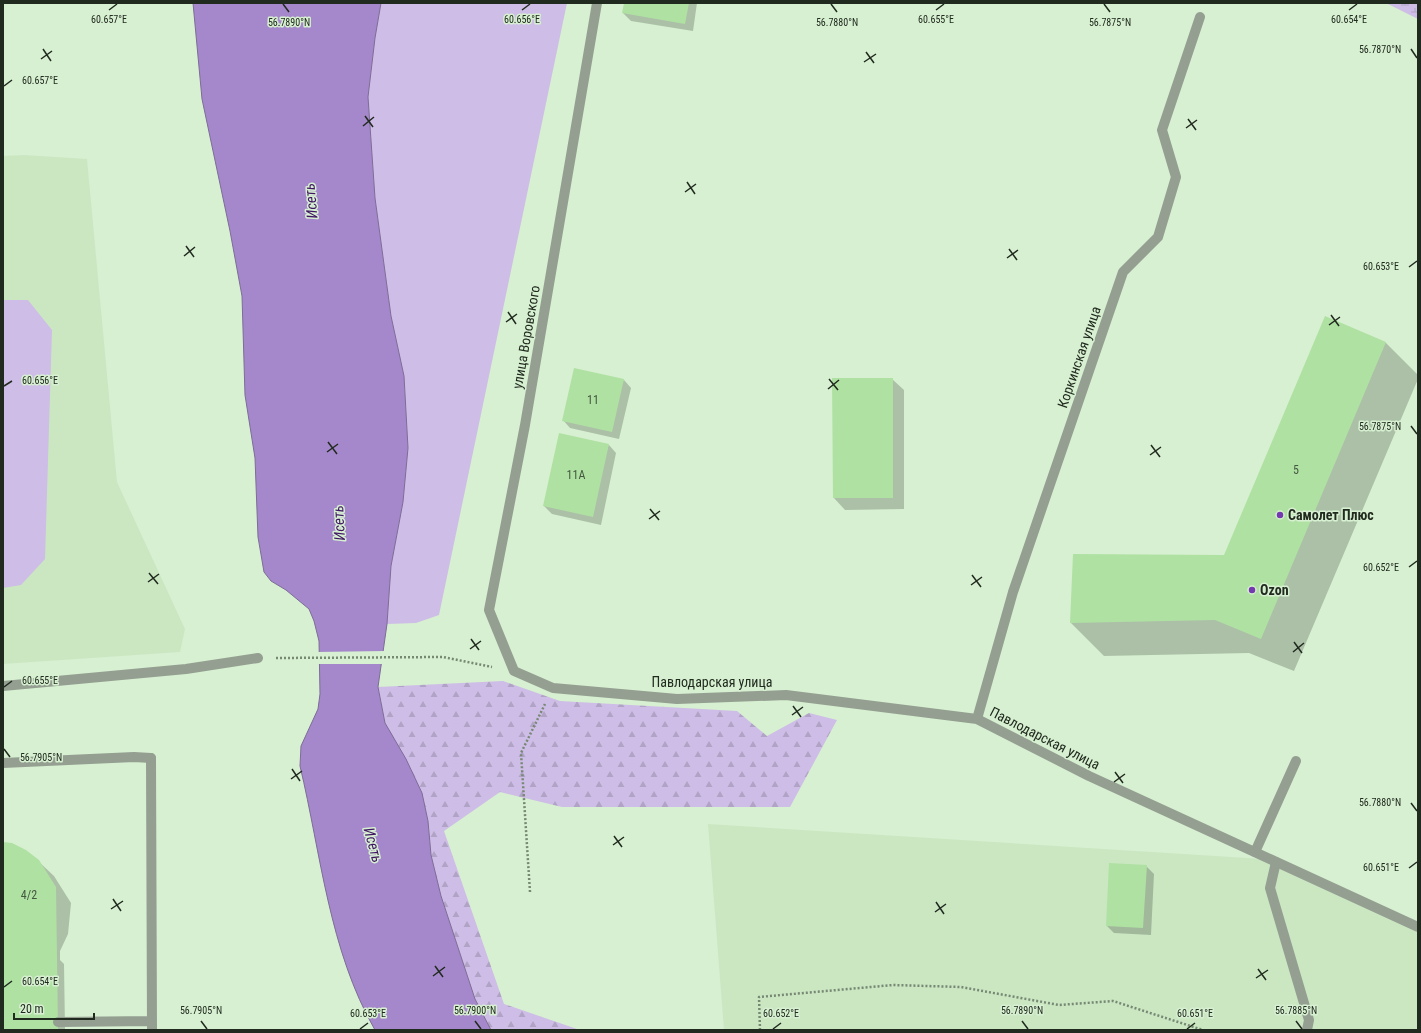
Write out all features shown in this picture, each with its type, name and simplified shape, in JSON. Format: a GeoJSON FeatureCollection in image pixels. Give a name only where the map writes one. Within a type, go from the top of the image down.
{"type":"FeatureCollection","features":[{"type":"Feature","properties":{"kind":"street","name":"улица Воровского"},"geometry":{"type":"LineString","coordinates":[[514,671],[489,610],[525,425],[597,3]]}},
{"type":"Feature","properties":{"kind":"street","name":"Коркинская улица"},"geometry":{"type":"LineString","coordinates":[[977,719],[1013,592],[1123,272],[1158,237],[1176,177],[1162,130],[1200,17]]}},
{"type":"Feature","properties":{"kind":"street"},"geometry":{"type":"LineString","coordinates":[[3,686],[186,669],[258,658]]}},
{"type":"Feature","properties":{"kind":"street","name":"Павлодарская улица"},"geometry":{"type":"LineString","coordinates":[[514,671],[553,688],[676,699],[786,695],[977,719],[1089,776],[1418,926]]}},
{"type":"Feature","properties":{"kind":"street"},"geometry":{"type":"LineString","coordinates":[[3,763],[134,757],[151,758],[152,1025],[58,1022]]}},
{"type":"Feature","properties":{"kind":"street"},"geometry":{"type":"LineString","coordinates":[[1255,852],[1296,761]]}},
{"type":"Feature","properties":{"kind":"street"},"geometry":{"type":"LineString","coordinates":[[1276,862],[1270,888],[1309,1020],[1307,1030]]}},
{"type":"Feature","properties":{"kind":"path"},"geometry":{"type":"LineString","coordinates":[[258,658],[443,657],[514,671]]}},
{"type":"Feature","properties":{"kind":"path"},"geometry":{"type":"LineString","coordinates":[[530,892],[521,753],[553,688]]}},
{"type":"Feature","properties":{"kind":"path"},"geometry":{"type":"LineString","coordinates":[[760,1030],[759,996],[893,985],[961,987],[1059,1005],[1113,1001],[1203,1030]]}},
{"type":"Feature","properties":{"kind":"shaded area"},"geometry":{"type":"Polygon","coordinates":[[[24,155],[87,159],[117,482],[185,629],[180,652],[3,664],[3,156],[24,155]]]}},
{"type":"Feature","properties":{"kind":"shaded area"},"geometry":{"type":"Polygon","coordinates":[[[708,824],[1263,859],[1418,927],[1418,1030],[724,1030],[708,824]]]}},
{"type":"Feature","properties":{"kind":"green space"},"geometry":{"type":"Polygon","coordinates":[[[381,3],[567,3],[439,615],[416,623],[387,624],[391,566],[403,502],[408,448],[404,376],[391,316],[375,198],[368,97],[381,3]]]}},
{"type":"Feature","properties":{"kind":"green space"},"geometry":{"type":"Polygon","coordinates":[[[1386,3],[1418,3],[1418,19],[1386,3]]]}},
{"type":"Feature","properties":{"kind":"green space"},"geometry":{"type":"Polygon","coordinates":[[[3,300],[28,300],[52,330],[45,559],[21,585],[3,588],[3,300]]]}},
{"type":"Feature","properties":{"kind":"green space"},"geometry":{"type":"Polygon","coordinates":[[[503,681],[560,701],[737,711],[767,736],[809,713],[837,720],[790,807],[562,807],[500,792],[444,831],[504,1004],[580,1030],[491,1030],[475,999],[441,896],[431,855],[428,821],[385,723],[378,687],[503,681]]]}},
{"type":"Feature","properties":{"kind":"water","name":"Исеть"},"geometry":{"type":"Polygon","coordinates":[[[193,3],[381,3],[368,97],[375,198],[391,316],[404,376],[408,448],[403,502],[391,566],[387,624],[378,687],[385,723],[406,759],[422,793],[428,821],[431,855],[441,896],[475,999],[491,1030],[375,1030],[359,999],[337,935],[328,901],[300,766],[301,746],[318,709],[320,694],[319,641],[309,609],[286,590],[271,581],[264,572],[258,537],[255,458],[245,395],[242,296],[202,99],[193,3]]]}},
{"type":"Feature","properties":{"kind":"pier"},"geometry":{"type":"Polygon","coordinates":[[[385,651],[384,664],[317,664],[317,652],[385,651]]]}},
{"type":"Feature","properties":{"kind":"building"},"geometry":{"type":"Polygon","coordinates":[[[624,3],[689,3],[685,24],[622,13],[624,3]]]}},
{"type":"Feature","properties":{"kind":"building"},"geometry":{"type":"Polygon","coordinates":[[[1325,316],[1386,342],[1261,639],[1215,620],[1070,623],[1073,554],[1224,555],[1325,316]]]}},
{"type":"Feature","properties":{"kind":"building"},"geometry":{"type":"Polygon","coordinates":[[[574,368],[624,379],[612,432],[562,421],[574,368]]]}},
{"type":"Feature","properties":{"kind":"building"},"geometry":{"type":"Polygon","coordinates":[[[832,378],[893,378],[893,498],[833,498],[832,378]]]}},
{"type":"Feature","properties":{"kind":"building"},"geometry":{"type":"Polygon","coordinates":[[[559,433],[609,444],[593,517],[543,506],[559,433]]]}},
{"type":"Feature","properties":{"kind":"building"},"geometry":{"type":"Polygon","coordinates":[[[3,842],[12,843],[26,850],[39,860],[56,887],[58,1030],[3,1030],[3,842]]]}},
{"type":"Feature","properties":{"kind":"building"},"geometry":{"type":"Polygon","coordinates":[[[1109,863],[1147,865],[1143,928],[1106,926],[1109,863]]]}},
{"type":"Feature","properties":{"kind":"place","name":"Самолет Плюс"},"geometry":{"type":"Point","coordinates":[1280,515]}},
{"type":"Feature","properties":{"kind":"place","name":"Ozon"},"geometry":{"type":"Point","coordinates":[1252,590]}}]}
